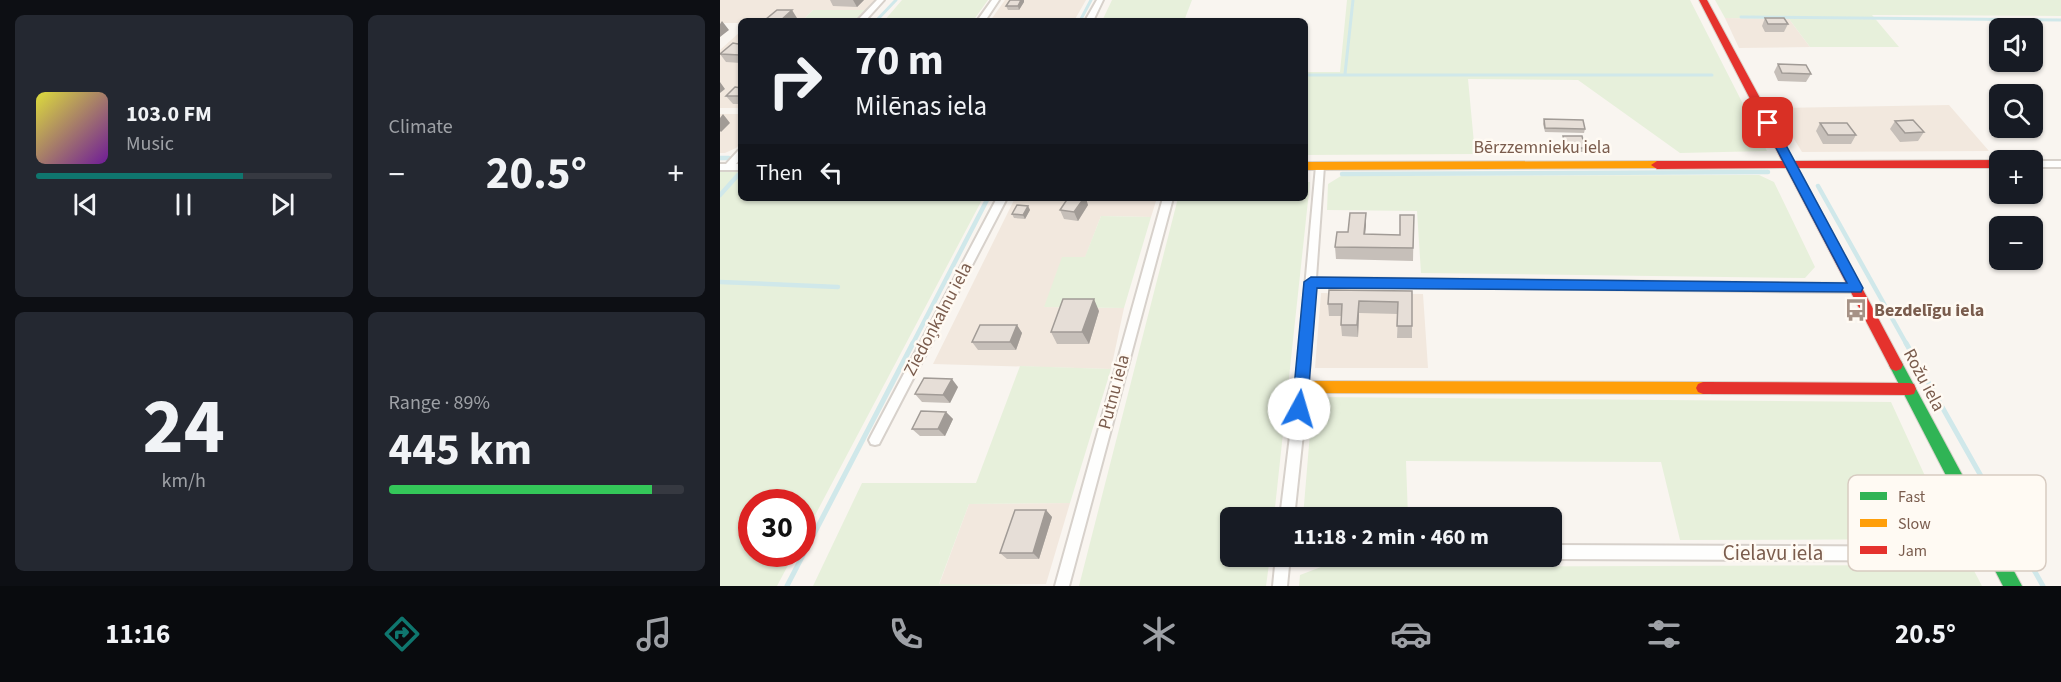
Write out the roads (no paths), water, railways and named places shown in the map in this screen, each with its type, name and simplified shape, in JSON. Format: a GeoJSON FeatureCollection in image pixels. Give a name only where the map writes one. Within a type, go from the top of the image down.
{"type":"FeatureCollection","features":[{"type":"Feature","properties":{"kind":"street"},"geometry":{"type":"LineString","coordinates":[[864,18],[881,0]]}},
{"type":"Feature","properties":{"kind":"street"},"geometry":{"type":"LineString","coordinates":[[983,18],[996,0]]}},
{"type":"Feature","properties":{"kind":"street"},"geometry":{"type":"LineString","coordinates":[[1091,18],[1100,0]]}},
{"type":"Feature","properties":{"kind":"street","name":"Rožu iela"},"geometry":{"type":"LineString","coordinates":[[1703,0],[1784,164],[1856,288],[1954,475]]}},
{"type":"Feature","properties":{"kind":"street"},"geometry":{"type":"LineString","coordinates":[[724,167],[738,155]]}},
{"type":"Feature","properties":{"kind":"street","name":"Bērzzemnieku iela"},"geometry":{"type":"LineString","coordinates":[[1308,166],[1989,164]]}},
{"type":"Feature","properties":{"kind":"street"},"geometry":{"type":"LineString","coordinates":[[2043,164],[2061,164]]}},
{"type":"Feature","properties":{"kind":"street"},"geometry":{"type":"LineString","coordinates":[[1288,507],[1302,387],[1320,166]]}},
{"type":"Feature","properties":{"kind":"street","name":"Ziedoņkalnu iela"},"geometry":{"type":"LineString","coordinates":[[875,440],[1000,201]]}},
{"type":"Feature","properties":{"kind":"street","name":"Putnu iela"},"geometry":{"type":"LineString","coordinates":[[1062,586],[1167,201]]}},
{"type":"Feature","properties":{"kind":"street"},"geometry":{"type":"LineString","coordinates":[[1311,282],[1856,288]]}},
{"type":"Feature","properties":{"kind":"street"},"geometry":{"type":"LineString","coordinates":[[1302,387],[1909,389]]}},
{"type":"Feature","properties":{"kind":"street","name":"Cielavu iela"},"geometry":{"type":"LineString","coordinates":[[1562,552],[1848,553]]}},
{"type":"Feature","properties":{"kind":"street"},"geometry":{"type":"LineString","coordinates":[[1280,586],[1282,567]]}},
{"type":"Feature","properties":{"kind":"street","name":"Rožu iela"},"geometry":{"type":"LineString","coordinates":[[2005,571],[2013,586]]}},
{"type":"Feature","properties":{"kind":"waterway"},"geometry":{"type":"LineString","coordinates":[[879,18],[896,0]]}},
{"type":"Feature","properties":{"kind":"waterway"},"geometry":{"type":"LineString","coordinates":[[1082,18],[1091,0]]}},
{"type":"Feature","properties":{"kind":"waterway"},"geometry":{"type":"LineString","coordinates":[[1345,74],[1353,0]]}},
{"type":"Feature","properties":{"kind":"waterway"},"geometry":{"type":"LineString","coordinates":[[1741,17],[2061,20]]}},
{"type":"Feature","properties":{"kind":"waterway"},"geometry":{"type":"LineString","coordinates":[[1308,75],[1712,75]]}},
{"type":"Feature","properties":{"kind":"waterway"},"geometry":{"type":"LineString","coordinates":[[720,158],[729,158]]}},
{"type":"Feature","properties":{"kind":"waterway"},"geometry":{"type":"LineString","coordinates":[[1342,174],[1768,172]]}},
{"type":"Feature","properties":{"kind":"waterway"},"geometry":{"type":"LineString","coordinates":[[720,195],[738,175]]}},
{"type":"Feature","properties":{"kind":"waterway"},"geometry":{"type":"LineString","coordinates":[[1818,186],[1907,345]]}},
{"type":"Feature","properties":{"kind":"waterway"},"geometry":{"type":"LineString","coordinates":[[912,345],[986,201]]}},
{"type":"Feature","properties":{"kind":"waterway"},"geometry":{"type":"LineString","coordinates":[[720,282],[838,287]]}},
{"type":"Feature","properties":{"kind":"waterway"},"geometry":{"type":"LineString","coordinates":[[787,586],[913,343]]}},
{"type":"Feature","properties":{"kind":"waterway"},"geometry":{"type":"LineString","coordinates":[[1906,343],[1980,475]]}},
{"type":"Feature","properties":{"kind":"waterway"},"geometry":{"type":"LineString","coordinates":[[2035,571],[2043,586]]}},
{"type":"Feature","properties":{"kind":"place","name":"Bezdelīgu iela"},"geometry":{"type":"Point","coordinates":[1856,310]}}]}
